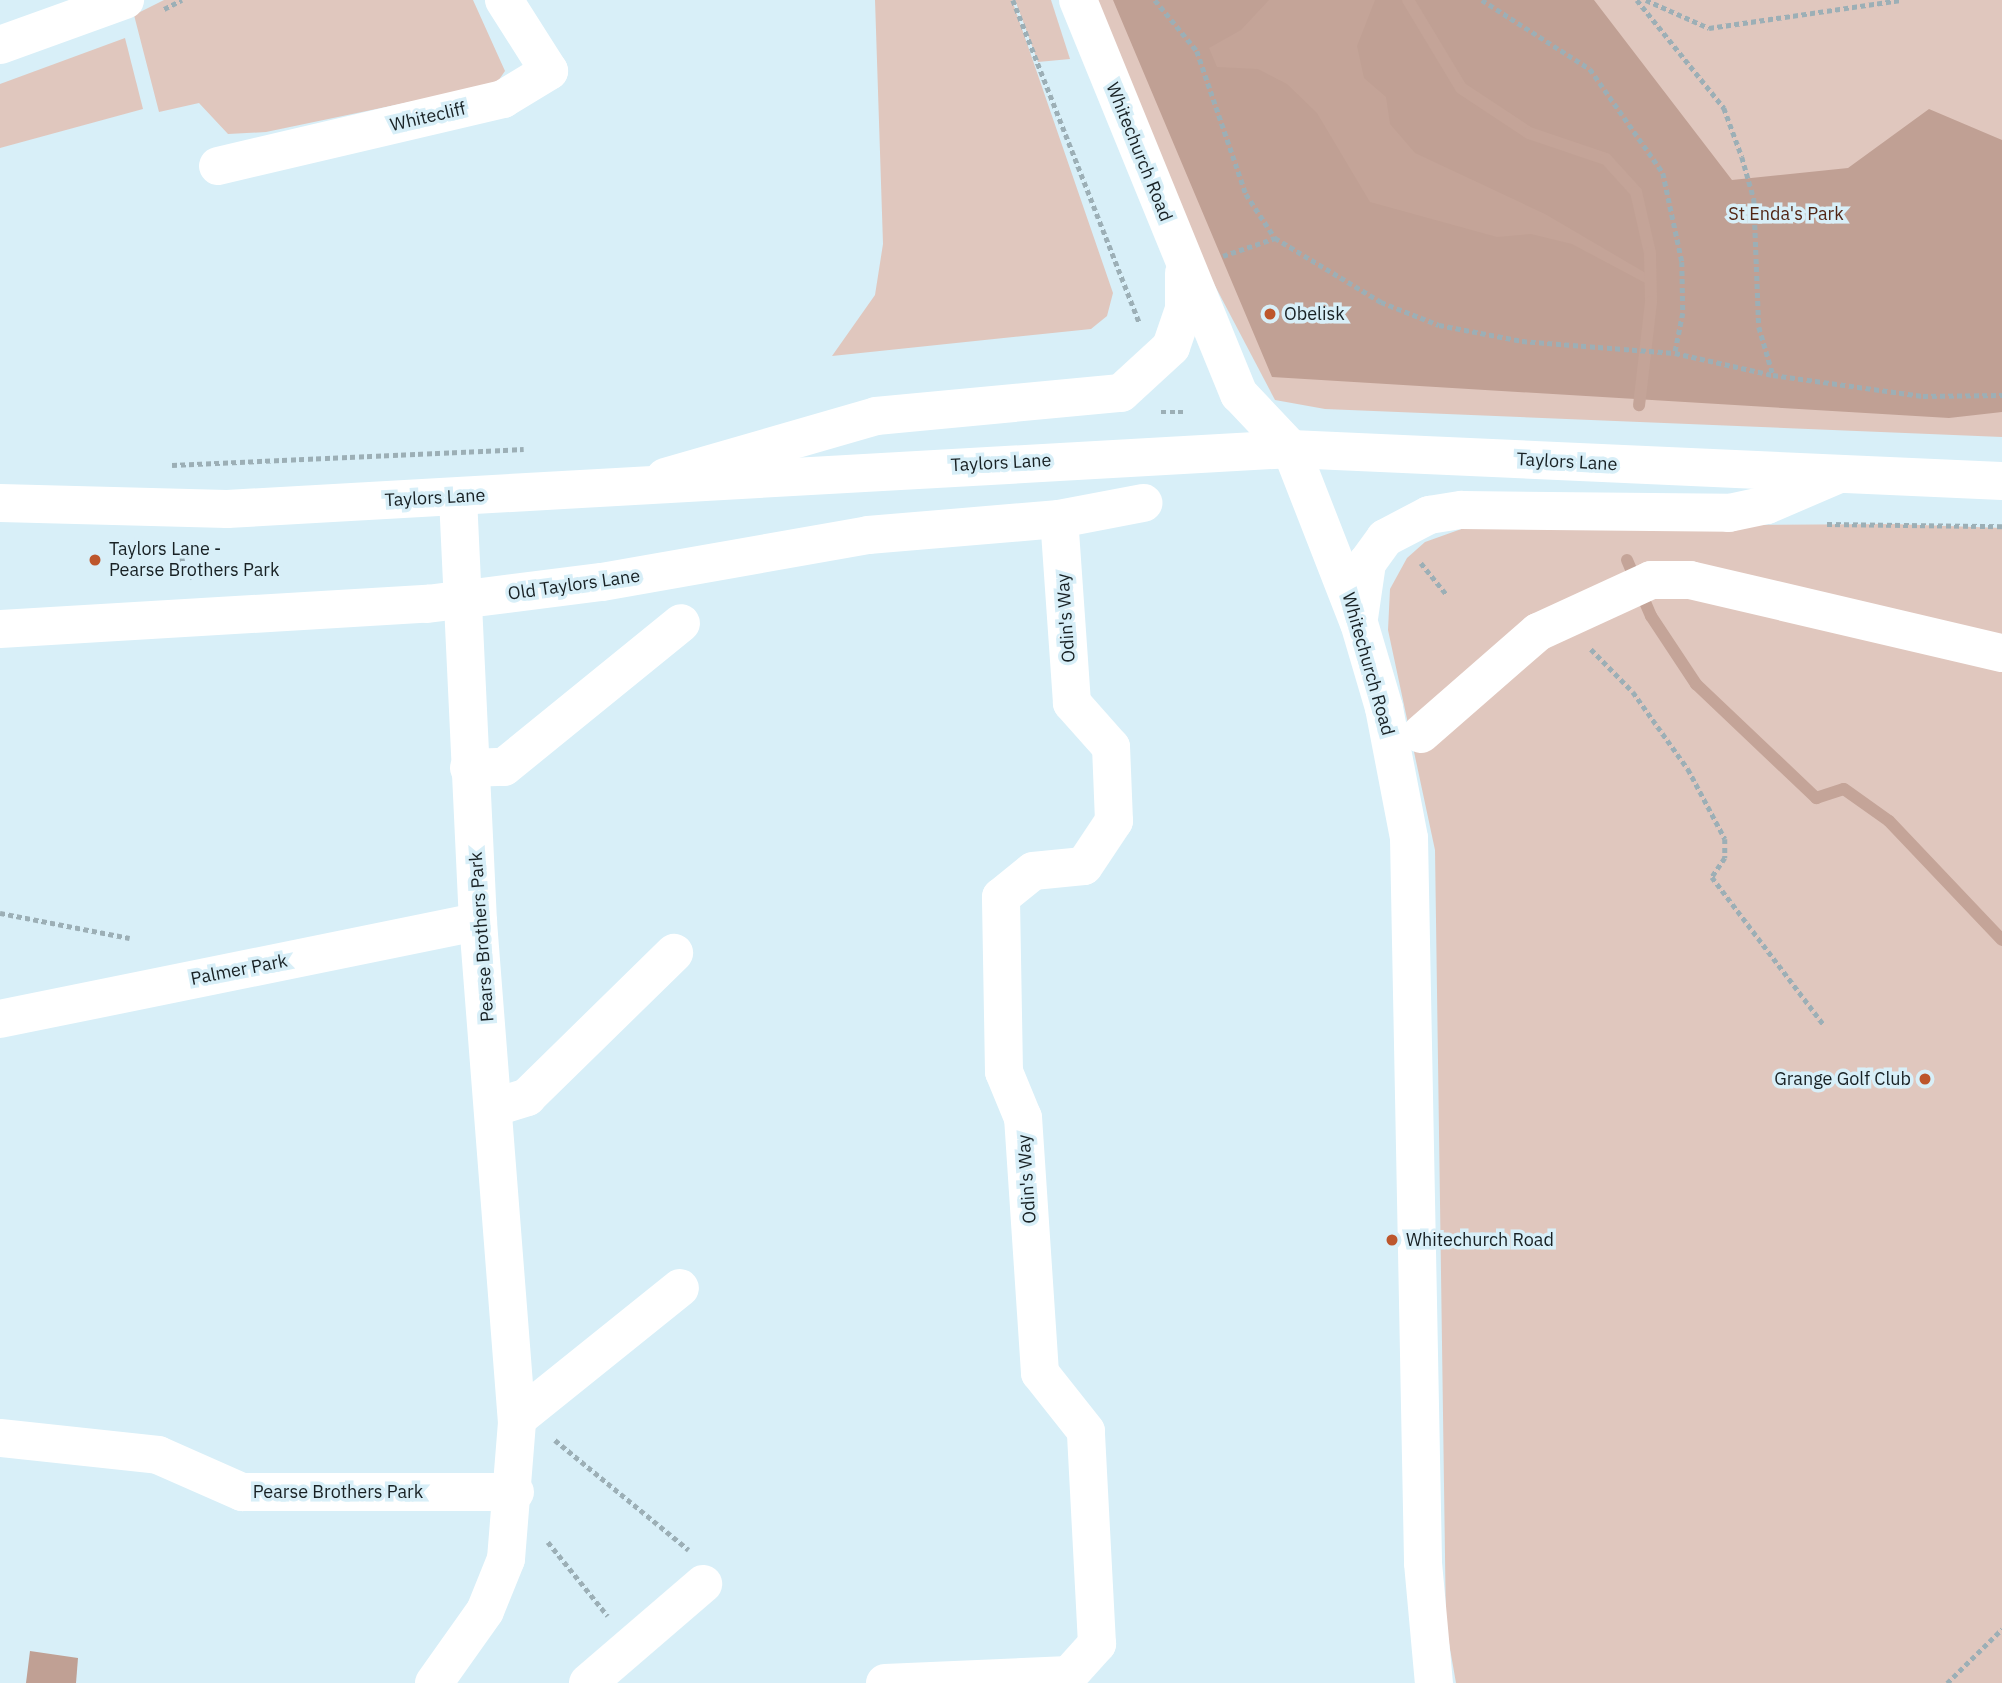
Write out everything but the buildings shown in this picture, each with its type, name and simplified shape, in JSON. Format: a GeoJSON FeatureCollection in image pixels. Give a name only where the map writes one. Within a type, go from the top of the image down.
{"type":"FeatureCollection","features":[{"type":"Feature","properties":{"kind":"street"},"geometry":{"type":"LineString","coordinates":[[0,45],[125,0]]}},
{"type":"Feature","properties":{"kind":"street","name":"Whitecliff"},"geometry":{"type":"LineString","coordinates":[[218,166],[503,99],[549,71],[504,0]]}},
{"type":"Feature","properties":{"kind":"street","name":"Whitechurch Road"},"geometry":{"type":"LineString","coordinates":[[1078,0],[1199,262],[1239,394],[1291,449],[1359,623],[1409,838],[1423,1576],[1434,1683]]}},
{"type":"Feature","properties":{"kind":"street"},"geometry":{"type":"LineString","coordinates":[[629,488],[876,416],[1121,393],[1171,347],[1199,262]]}},
{"type":"Feature","properties":{"kind":"street","name":"Taylors Lane"},"geometry":{"type":"LineString","coordinates":[[0,503],[227,509],[1291,449],[2002,481]]}},
{"type":"Feature","properties":{"kind":"street"},"geometry":{"type":"LineString","coordinates":[[1359,623],[1367,563],[1385,538],[1429,515],[1462,510],[1730,513],[1767,505],[1837,475]]}},
{"type":"Feature","properties":{"kind":"street","name":"Pearse Brothers Park"},"geometry":{"type":"LineString","coordinates":[[443,1681],[485,1611],[502,1569],[531,1426],[495,1107],[478,922],[458,497]]}},
{"type":"Feature","properties":{"kind":"street","name":"Old Taylors Lane"},"geometry":{"type":"LineString","coordinates":[[0,629],[461,599],[868,535],[1059,519],[1143,503]]}},
{"type":"Feature","properties":{"kind":"street","name":"Odin's Way"},"geometry":{"type":"LineString","coordinates":[[885,1683],[1069,1675],[1097,1644],[1086,1430],[1040,1373],[1023,1118],[1004,1072],[1001,897],[1033,872],[1084,866],[1114,821],[1111,747],[1072,703],[1059,519]]}},
{"type":"Feature","properties":{"kind":"street"},"geometry":{"type":"LineString","coordinates":[[1421,734],[1561,620],[1634,586],[1690,580],[2002,653]]}},
{"type":"Feature","properties":{"kind":"street"},"geometry":{"type":"LineString","coordinates":[[469,768],[504,767],[681,623]]}},
{"type":"Feature","properties":{"kind":"street","name":"Palmer Park"},"geometry":{"type":"LineString","coordinates":[[0,1019],[478,922]]}},
{"type":"Feature","properties":{"kind":"street"},"geometry":{"type":"LineString","coordinates":[[495,1107],[527,1097],[674,953]]}},
{"type":"Feature","properties":{"kind":"street"},"geometry":{"type":"LineString","coordinates":[[531,1426],[680,1288]]}},
{"type":"Feature","properties":{"kind":"street","name":"Pearse Brothers Park"},"geometry":{"type":"LineString","coordinates":[[0,1438],[158,1455],[242,1492],[516,1492]]}},
{"type":"Feature","properties":{"kind":"street"},"geometry":{"type":"LineString","coordinates":[[588,1683],[697,1569]]}},
{"type":"Feature","properties":{"kind":"path"},"geometry":{"type":"LineString","coordinates":[[1013,0],[1120,285],[1142,327]]}},
{"type":"Feature","properties":{"kind":"path"},"geometry":{"type":"LineString","coordinates":[[1156,0],[1197,51],[1245,194],[1275,238],[1381,302],[1439,325],[1522,341],[1675,353],[1773,375],[1923,396],[2002,395]]}},
{"type":"Feature","properties":{"kind":"path"},"geometry":{"type":"LineString","coordinates":[[1482,0],[1590,69],[1663,173],[1682,262],[1683,313],[1675,353]]}},
{"type":"Feature","properties":{"kind":"path"},"geometry":{"type":"LineString","coordinates":[[1637,0],[1724,108],[1754,199],[1755,295],[1773,375]]}},
{"type":"Feature","properties":{"kind":"path"},"geometry":{"type":"LineString","coordinates":[[1646,0],[1709,28],[1901,0]]}},
{"type":"Feature","properties":{"kind":"path"},"geometry":{"type":"LineString","coordinates":[[1199,262],[1275,238]]}},
{"type":"Feature","properties":{"kind":"path"},"geometry":{"type":"LineString","coordinates":[[1418,559],[1447,595]]}},
{"type":"Feature","properties":{"kind":"path"},"geometry":{"type":"LineString","coordinates":[[1561,620],[1667,735],[1725,839],[1725,858],[1712,877],[1824,1025]]}},
{"type":"Feature","properties":{"kind":"path"},"geometry":{"type":"LineString","coordinates":[[0,914],[130,938]]}},
{"type":"Feature","properties":{"kind":"path"},"geometry":{"type":"LineString","coordinates":[[531,1426],[697,1569]]}},
{"type":"Feature","properties":{"kind":"path"},"geometry":{"type":"LineString","coordinates":[[547,1541],[612,1621]]}},
{"type":"Feature","properties":{"kind":"path"},"geometry":{"type":"LineString","coordinates":[[1947,1683],[2002,1629]]}},
{"type":"Feature","properties":{"kind":"green space"},"geometry":{"type":"Polygon","coordinates":[[[164,0],[473,0],[505,71],[496,84],[266,132],[228,134],[199,103],[159,112],[134,15],[164,0]]]}},
{"type":"Feature","properties":{"kind":"green space"},"geometry":{"type":"Polygon","coordinates":[[[875,0],[1012,0],[1113,293],[1107,316],[1091,329],[832,356],[875,295],[883,244],[875,0]]]}},
{"type":"Feature","properties":{"kind":"green space"},"geometry":{"type":"Polygon","coordinates":[[[1015,0],[1051,0],[1070,59],[1038,62],[1015,0]]]}},
{"type":"Feature","properties":{"kind":"green space","name":"St Enda's Park"},"geometry":{"type":"Polygon","coordinates":[[[1094,0],[2002,0],[2002,437],[1325,409],[1275,400],[1203,263],[1094,0]]]}},
{"type":"Feature","properties":{"kind":"green space","name":"St Enda's Park"},"geometry":{"type":"Polygon","coordinates":[[[1113,0],[1594,0],[1732,180],[1848,168],[1929,109],[2002,140],[2002,412],[1949,418],[1272,377],[1113,0]]]}},
{"type":"Feature","properties":{"kind":"green space"},"geometry":{"type":"Polygon","coordinates":[[[125,38],[143,109],[0,148],[0,84],[125,38]]]}},
{"type":"Feature","properties":{"kind":"green space","name":"Grange Golf Club"},"geometry":{"type":"Polygon","coordinates":[[[1893,524],[2002,528],[2002,1683],[1456,1683],[1446,1626],[1435,850],[1388,630],[1390,589],[1407,558],[1425,542],[1467,527],[1893,524]]]}},
{"type":"Feature","properties":{"kind":"green space"},"geometry":{"type":"Polygon","coordinates":[[[30,1651],[78,1658],[76,1683],[26,1683],[30,1651]]]}},
{"type":"Feature","properties":{"kind":"shaded area"},"geometry":{"type":"Polygon","coordinates":[[[1269,0],[1375,0],[1357,46],[1364,78],[1386,97],[1390,124],[1415,153],[1545,214],[1649,275],[1649,285],[1572,244],[1531,234],[1497,237],[1370,202],[1317,113],[1287,84],[1258,69],[1217,67],[1209,48],[1241,30],[1269,0]]]}},
{"type":"Feature","properties":{"kind":"waterway"},"geometry":{"type":"LineString","coordinates":[[1408,0],[1461,88],[1529,133],[1606,159],[1636,192],[1650,253],[1651,302],[1639,405]]}},
{"type":"Feature","properties":{"kind":"waterway"},"geometry":{"type":"LineString","coordinates":[[1627,560],[1651,616],[1696,684],[1816,798],[1844,789],[1889,821],[2002,940]]}},
{"type":"Feature","properties":{"kind":"place","name":"Obelisk"},"geometry":{"type":"Point","coordinates":[1270,314]}},
{"type":"Feature","properties":{"kind":"place","name":"Taylors Lane - Pearse Brothers Park"},"geometry":{"type":"Point","coordinates":[95,560]}},
{"type":"Feature","properties":{"kind":"place","name":"Grange Golf Club"},"geometry":{"type":"Point","coordinates":[1925,1079]}},
{"type":"Feature","properties":{"kind":"place","name":"Whitechurch Road"},"geometry":{"type":"Point","coordinates":[1392,1240]}}]}
